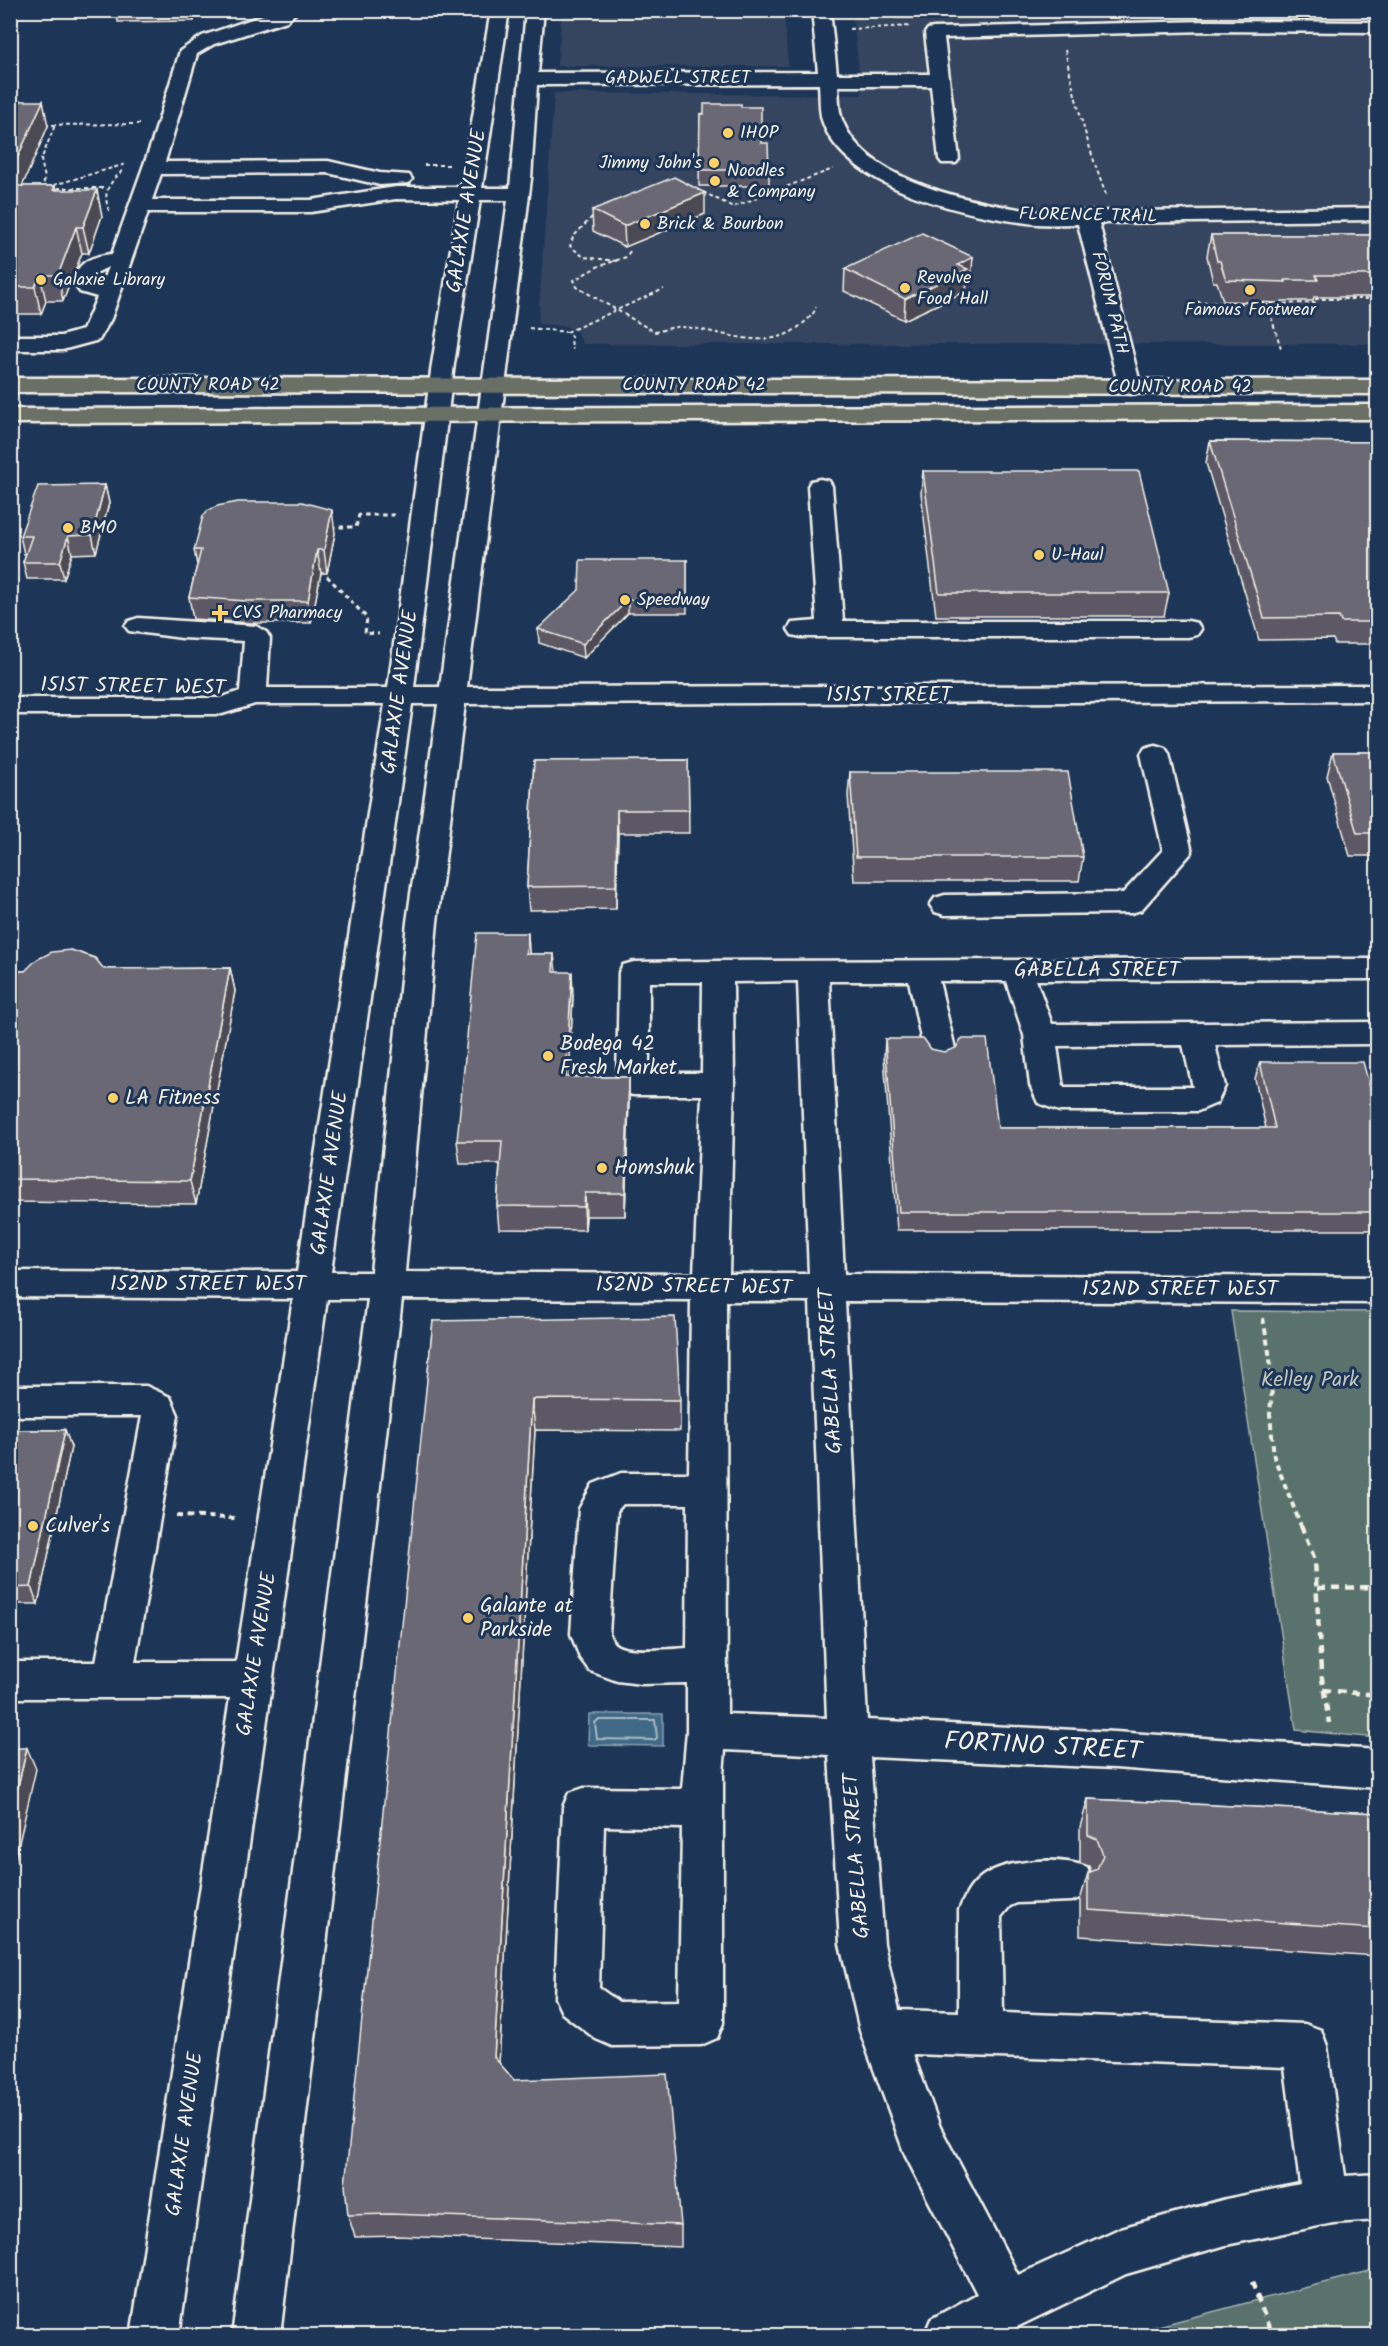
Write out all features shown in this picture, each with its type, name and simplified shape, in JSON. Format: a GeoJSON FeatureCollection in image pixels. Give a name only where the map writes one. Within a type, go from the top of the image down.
{"type":"FeatureCollection","features":[{"type":"Feature","properties":{"kind":"highway","name":"COUNTY ROAD 42"},"geometry":{"type":"LineString","coordinates":[[10,385],[1377,387]]}},
{"type":"Feature","properties":{"kind":"highway","name":"COUNTY ROAD 42"},"geometry":{"type":"LineString","coordinates":[[10,416],[1377,412]]}},
{"type":"Feature","properties":{"kind":"street"},"geometry":{"type":"LineString","coordinates":[[10,343],[62,343],[91,335],[110,292],[189,51],[208,40],[281,17],[290,10]]}},
{"type":"Feature","properties":{"kind":"street","name":"GALAXIE AVENUE"},"geometry":{"type":"LineString","coordinates":[[155,2336],[252,1680],[314,1284],[400,696],[438,416],[440,384],[500,10]]}},
{"type":"Feature","properties":{"kind":"street"},"geometry":{"type":"LineString","coordinates":[[256,2336],[387,1284],[422,922],[520,187],[535,10]]}},
{"type":"Feature","properties":{"kind":"street","name":"FLORENCE TRAIL"},"geometry":{"type":"LineString","coordinates":[[821,10],[830,112],[836,130],[870,167],[946,201],[992,212],[1039,218],[1377,214]]}},
{"type":"Feature","properties":{"kind":"street"},"geometry":{"type":"LineString","coordinates":[[949,159],[934,33],[1207,26],[1377,27]]}},
{"type":"Feature","properties":{"kind":"street","name":"GADWELL STREET"},"geometry":{"type":"LineString","coordinates":[[528,79],[940,80]]}},
{"type":"Feature","properties":{"kind":"street"},"geometry":{"type":"LineString","coordinates":[[152,168],[328,167],[380,179],[470,186],[520,187]]}},
{"type":"Feature","properties":{"kind":"street"},"geometry":{"type":"LineString","coordinates":[[139,206],[311,206],[396,193],[470,186]]}},
{"type":"Feature","properties":{"kind":"street"},"geometry":{"type":"LineString","coordinates":[[1264,216],[1273,237]]}},
{"type":"Feature","properties":{"kind":"street","name":"FORUM PATH"},"geometry":{"type":"LineString","coordinates":[[1088,218],[1130,387]]}},
{"type":"Feature","properties":{"kind":"street"},"geometry":{"type":"LineString","coordinates":[[110,292],[94,291],[88,288],[83,280],[85,273],[88,267],[96,263],[121,259]]}},
{"type":"Feature","properties":{"kind":"street"},"geometry":{"type":"LineString","coordinates":[[820,486],[831,629]]}},
{"type":"Feature","properties":{"kind":"street"},"geometry":{"type":"LineString","coordinates":[[138,626],[166,640],[255,646],[254,696]]}},
{"type":"Feature","properties":{"kind":"street"},"geometry":{"type":"LineString","coordinates":[[801,629],[1188,629]]}},
{"type":"Feature","properties":{"kind":"street","name":"151ST STREET WEST"},"geometry":{"type":"LineString","coordinates":[[10,685],[227,685],[254,696]]}},
{"type":"Feature","properties":{"kind":"street","name":"151ST STREET"},"geometry":{"type":"LineString","coordinates":[[400,696],[1377,693]]}},
{"type":"Feature","properties":{"kind":"street","name":"151ST STREET WEST"},"geometry":{"type":"LineString","coordinates":[[10,706],[222,706],[254,696],[400,696]]}},
{"type":"Feature","properties":{"kind":"street"},"geometry":{"type":"LineString","coordinates":[[945,905],[1131,903],[1178,852],[1155,754]]}},
{"type":"Feature","properties":{"kind":"street","name":"GABELLA STREET"},"geometry":{"type":"LineString","coordinates":[[1008,2304],[921,2139],[882,2031],[862,1944],[848,1737],[813,971],[1377,969]]}},
{"type":"Feature","properties":{"kind":"street"},"geometry":{"type":"LineString","coordinates":[[703,1809],[584,1807],[577,1998],[612,2024],[701,2023],[703,1809],[707,1731],[707,1317],[718,1084],[718,971]]}},
{"type":"Feature","properties":{"kind":"street"},"geometry":{"type":"LineString","coordinates":[[718,1084],[633,1084],[634,972],[813,971]]}},
{"type":"Feature","properties":{"kind":"street"},"geometry":{"type":"LineString","coordinates":[[922,971],[941,1057]]}},
{"type":"Feature","properties":{"kind":"street"},"geometry":{"type":"LineString","coordinates":[[1018,971],[1040,1035],[1049,1095],[1059,1099],[1198,1099],[1206,1095],[1209,1086],[1196,1033]]}},
{"type":"Feature","properties":{"kind":"street"},"geometry":{"type":"LineString","coordinates":[[1040,1035],[1377,1033]]}},
{"type":"Feature","properties":{"kind":"street","name":"152ND STREET WEST"},"geometry":{"type":"LineString","coordinates":[[10,1284],[1377,1290]]}},
{"type":"Feature","properties":{"kind":"street"},"geometry":{"type":"LineString","coordinates":[[10,1401],[146,1401],[157,1407],[160,1415],[112,1680]]}},
{"type":"Feature","properties":{"kind":"street"},"geometry":{"type":"LineString","coordinates":[[707,1488],[621,1489],[606,1495],[598,1509],[590,1634],[595,1649],[607,1661],[626,1665],[707,1665]]}},
{"type":"Feature","properties":{"kind":"street"},"geometry":{"type":"LineString","coordinates":[[10,1680],[252,1680]]}},
{"type":"Feature","properties":{"kind":"street","name":"FORTINO STREET"},"geometry":{"type":"LineString","coordinates":[[707,1731],[1115,1750],[1377,1768]]}},
{"type":"Feature","properties":{"kind":"street"},"geometry":{"type":"LineString","coordinates":[[981,2035],[980,1910],[994,1892],[1015,1883],[1072,1881]]}},
{"type":"Feature","properties":{"kind":"street"},"geometry":{"type":"LineString","coordinates":[[882,2031],[1305,2046],[1324,2202]]}},
{"type":"Feature","properties":{"kind":"street"},"geometry":{"type":"LineString","coordinates":[[948,2336],[1008,2304],[1121,2252],[1226,2222],[1324,2202],[1377,2197]]}},
{"type":"Feature","properties":{"kind":"path"},"geometry":{"type":"LineString","coordinates":[[1060,30],[1090,152],[1109,201]]}},
{"type":"Feature","properties":{"kind":"path"},"geometry":{"type":"LineString","coordinates":[[44,125],[141,124]]}},
{"type":"Feature","properties":{"kind":"path"},"geometry":{"type":"LineString","coordinates":[[40,193],[45,178],[41,160],[55,125]]}},
{"type":"Feature","properties":{"kind":"path"},"geometry":{"type":"LineString","coordinates":[[43,188],[126,165]]}},
{"type":"Feature","properties":{"kind":"path"},"geometry":{"type":"LineString","coordinates":[[702,191],[733,207],[833,169]]}},
{"type":"Feature","properties":{"kind":"path"},"geometry":{"type":"LineString","coordinates":[[79,194],[85,176]]}},
{"type":"Feature","properties":{"kind":"path"},"geometry":{"type":"LineString","coordinates":[[43,188],[106,188]]}},
{"type":"Feature","properties":{"kind":"path"},"geometry":{"type":"LineString","coordinates":[[43,188],[54,192]]}},
{"type":"Feature","properties":{"kind":"path"},"geometry":{"type":"LineString","coordinates":[[98,206],[108,210]]}},
{"type":"Feature","properties":{"kind":"path"},"geometry":{"type":"LineString","coordinates":[[592,217],[575,233],[570,246],[584,257],[617,261]]}},
{"type":"Feature","properties":{"kind":"path"},"geometry":{"type":"LineString","coordinates":[[630,251],[626,257],[597,267],[574,280],[577,287],[655,332],[679,326],[760,340],[775,338],[802,328],[815,313],[816,307]]}},
{"type":"Feature","properties":{"kind":"path"},"geometry":{"type":"LineString","coordinates":[[528,328],[567,332],[664,289]]}},
{"type":"Feature","properties":{"kind":"path"},"geometry":{"type":"LineString","coordinates":[[1197,302],[1316,303],[1316,299],[1377,298]]}},
{"type":"Feature","properties":{"kind":"path"},"geometry":{"type":"LineString","coordinates":[[1267,304],[1281,348]]}},
{"type":"Feature","properties":{"kind":"path"},"geometry":{"type":"LineString","coordinates":[[567,332],[571,336],[572,350]]}},
{"type":"Feature","properties":{"kind":"path"},"geometry":{"type":"LineString","coordinates":[[331,527],[356,527],[359,515],[398,515]]}},
{"type":"Feature","properties":{"kind":"path"},"geometry":{"type":"LineString","coordinates":[[326,561],[324,573],[367,618],[365,633],[382,634]]}},
{"type":"Feature","properties":{"kind":"path"},"geometry":{"type":"LineString","coordinates":[[1263,1317],[1270,1358],[1272,1389],[1270,1414],[1274,1457],[1315,1560],[1323,1690],[1329,1723]]}},
{"type":"Feature","properties":{"kind":"path"},"geometry":{"type":"LineString","coordinates":[[1318,1588],[1377,1587]]}},
{"type":"Feature","properties":{"kind":"path"},"geometry":{"type":"LineString","coordinates":[[1323,1690],[1377,1695]]}},
{"type":"Feature","properties":{"kind":"path"},"geometry":{"type":"LineString","coordinates":[[1252,2282],[1272,2336]]}},
{"type":"Feature","properties":{"kind":"shaded area"},"geometry":{"type":"Polygon","coordinates":[[[562,11],[784,11],[788,66],[557,66],[562,11]]]}},
{"type":"Feature","properties":{"kind":"shaded area"},"geometry":{"type":"Polygon","coordinates":[[[852,11],[1377,11],[1377,344],[583,344],[578,333],[565,326],[538,324],[554,93],[862,95],[852,11]]]}},
{"type":"Feature","properties":{"kind":"green space","name":"Kelley Park"},"geometry":{"type":"Polygon","coordinates":[[[1231,1311],[1377,1312],[1377,1738],[1296,1730],[1231,1311]]]}},
{"type":"Feature","properties":{"kind":"green space"},"geometry":{"type":"Polygon","coordinates":[[[1377,2269],[1377,2335],[1124,2335],[1377,2269]]]}},
{"type":"Feature","properties":{"kind":"water"},"geometry":{"type":"Polygon","coordinates":[[[589,1714],[663,1714],[663,1746],[588,1745],[589,1714]]]}},
{"type":"Feature","properties":{"kind":"building"},"geometry":{"type":"Polygon","coordinates":[[[10,101],[43,101],[10,174],[10,101]]]}},
{"type":"Feature","properties":{"kind":"building"},"geometry":{"type":"Polygon","coordinates":[[[704,104],[741,104],[741,107],[761,107],[761,143],[768,143],[769,170],[699,170],[700,114],[704,114],[704,104]]]}},
{"type":"Feature","properties":{"kind":"building"},"geometry":{"type":"Polygon","coordinates":[[[674,177],[705,193],[624,226],[592,210],[674,177]]]}},
{"type":"Feature","properties":{"kind":"building","name":"Galaxie Library"},"geometry":{"type":"Polygon","coordinates":[[[10,186],[55,186],[53,190],[97,190],[83,227],[76,227],[58,275],[40,275],[35,287],[10,287],[10,186]]]}},
{"type":"Feature","properties":{"kind":"building"},"geometry":{"type":"Polygon","coordinates":[[[922,233],[973,257],[958,265],[968,269],[905,299],[845,269],[922,233]]]}},
{"type":"Feature","properties":{"kind":"building"},"geometry":{"type":"Polygon","coordinates":[[[1211,235],[1377,235],[1377,275],[1316,275],[1318,280],[1285,280],[1286,282],[1226,280],[1220,261],[1217,261],[1211,235]]]}},
{"type":"Feature","properties":{"kind":"building"},"geometry":{"type":"Polygon","coordinates":[[[1210,441],[1377,442],[1377,622],[1341,622],[1339,617],[1264,618],[1210,441]]]}},
{"type":"Feature","properties":{"kind":"building","name":"U-Haul"},"geometry":{"type":"Polygon","coordinates":[[[923,471],[1139,471],[1169,593],[939,593],[923,471]]]}},
{"type":"Feature","properties":{"kind":"building","name":"BMO"},"geometry":{"type":"Polygon","coordinates":[[[105,485],[92,535],[68,536],[60,562],[23,562],[32,536],[20,536],[38,486],[105,485]]]}},
{"type":"Feature","properties":{"kind":"building","name":"CVS Pharmacy"},"geometry":{"type":"Polygon","coordinates":[[[238,502],[302,502],[332,510],[324,550],[317,550],[308,601],[247,601],[189,597],[201,550],[194,550],[203,516],[217,506],[238,502]]]}},
{"type":"Feature","properties":{"kind":"building"},"geometry":{"type":"Polygon","coordinates":[[[580,560],[687,560],[687,599],[628,600],[583,644],[538,629],[579,590],[580,560]]]}},
{"type":"Feature","properties":{"kind":"building"},"geometry":{"type":"Polygon","coordinates":[[[1333,752],[1377,752],[1377,833],[1357,833],[1333,752]]]}},
{"type":"Feature","properties":{"kind":"building"},"geometry":{"type":"Polygon","coordinates":[[[688,760],[689,810],[617,810],[616,886],[527,887],[534,761],[688,760]]]}},
{"type":"Feature","properties":{"kind":"building"},"geometry":{"type":"Polygon","coordinates":[[[850,772],[1068,772],[1083,857],[856,857],[850,772]]]}},
{"type":"Feature","properties":{"kind":"building"},"geometry":{"type":"Polygon","coordinates":[[[477,933],[528,933],[526,954],[554,954],[553,972],[572,972],[566,1077],[629,1077],[625,1193],[585,1193],[584,1207],[497,1206],[502,1141],[457,1141],[477,933]]]}},
{"type":"Feature","properties":{"kind":"building","name":"LA Fitness"},"geometry":{"type":"Polygon","coordinates":[[[71,950],[95,958],[104,969],[230,968],[190,1181],[10,1179],[10,971],[25,971],[36,960],[52,952],[71,950]]]}},
{"type":"Feature","properties":{"kind":"building"},"geometry":{"type":"Polygon","coordinates":[[[885,1039],[924,1039],[931,1049],[944,1052],[956,1048],[961,1039],[987,1039],[998,1128],[1275,1128],[1260,1062],[1363,1062],[1372,1095],[1377,1095],[1377,1212],[899,1212],[885,1039]]]}},
{"type":"Feature","properties":{"kind":"building","name":"Galante at Parkside"},"geometry":{"type":"Polygon","coordinates":[[[675,1317],[680,1400],[532,1399],[494,2057],[514,2080],[667,2074],[681,2225],[390,2214],[348,2215],[345,2185],[433,1321],[675,1317]]]}},
{"type":"Feature","properties":{"kind":"building","name":"Culver's"},"geometry":{"type":"Polygon","coordinates":[[[10,1430],[65,1430],[31,1587],[10,1588],[10,1430]]]}},
{"type":"Feature","properties":{"kind":"building"},"geometry":{"type":"Polygon","coordinates":[[[10,1748],[27,1748],[10,1820],[10,1748]]]}},
{"type":"Feature","properties":{"kind":"building"},"geometry":{"type":"Polygon","coordinates":[[[1088,1799],[1377,1813],[1377,1929],[1088,1910],[1088,1873],[1097,1869],[1103,1855],[1097,1839],[1088,1835],[1088,1799]]]}},
{"type":"Feature","properties":{"kind":"place","name":"IHOP"},"geometry":{"type":"Point","coordinates":[728,133]}},
{"type":"Feature","properties":{"kind":"place","name":"Jimmy John's"},"geometry":{"type":"Point","coordinates":[714,163]}},
{"type":"Feature","properties":{"kind":"place","name":"Noodles & Company"},"geometry":{"type":"Point","coordinates":[715,181]}},
{"type":"Feature","properties":{"kind":"place","name":"Brick & Bourbon"},"geometry":{"type":"Point","coordinates":[645,224]}},
{"type":"Feature","properties":{"kind":"place","name":"Galaxie Library"},"geometry":{"type":"Point","coordinates":[41,280]}},
{"type":"Feature","properties":{"kind":"place","name":"Revolve Food Hall"},"geometry":{"type":"Point","coordinates":[905,288]}},
{"type":"Feature","properties":{"kind":"place","name":"Famous Footwear"},"geometry":{"type":"Point","coordinates":[1250,290]}},
{"type":"Feature","properties":{"kind":"place","name":"BMO"},"geometry":{"type":"Point","coordinates":[68,528]}},
{"type":"Feature","properties":{"kind":"place","name":"U-Haul"},"geometry":{"type":"Point","coordinates":[1039,555]}},
{"type":"Feature","properties":{"kind":"place","name":"Speedway"},"geometry":{"type":"Point","coordinates":[625,600]}},
{"type":"Feature","properties":{"kind":"place","name":"CVS Pharmacy"},"geometry":{"type":"Point","coordinates":[220,613]}},
{"type":"Feature","properties":{"kind":"place","name":"Bodega 42 Fresh Market"},"geometry":{"type":"Point","coordinates":[548,1056]}},
{"type":"Feature","properties":{"kind":"place","name":"LA Fitness"},"geometry":{"type":"Point","coordinates":[113,1098]}},
{"type":"Feature","properties":{"kind":"place","name":"Homshuk"},"geometry":{"type":"Point","coordinates":[602,1168]}},
{"type":"Feature","properties":{"kind":"place","name":"Culver's"},"geometry":{"type":"Point","coordinates":[33,1526]}},
{"type":"Feature","properties":{"kind":"place","name":"Galante at Parkside"},"geometry":{"type":"Point","coordinates":[468,1618]}}]}
